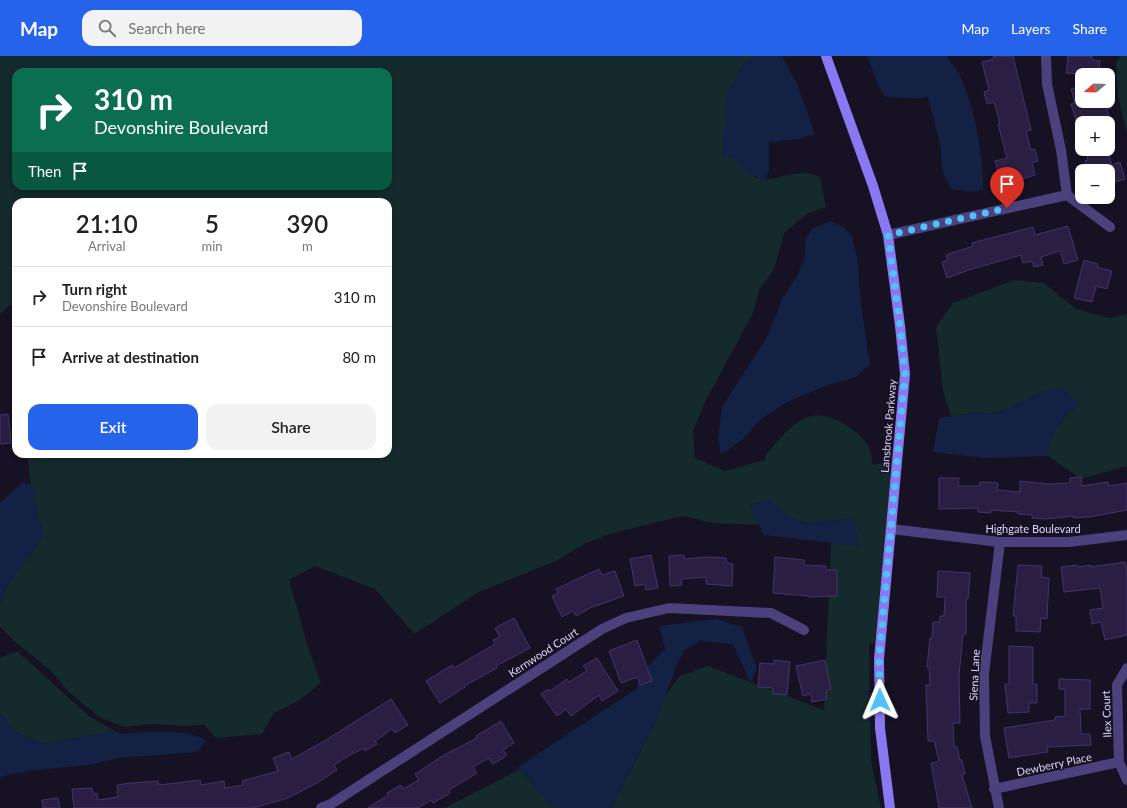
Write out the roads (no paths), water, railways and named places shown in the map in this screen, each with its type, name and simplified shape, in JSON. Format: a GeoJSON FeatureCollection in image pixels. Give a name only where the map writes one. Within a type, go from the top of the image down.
{"type":"FeatureCollection","features":[{"type":"Feature","properties":{"kind":"street","name":"Lansbrook Parkway"},"geometry":{"type":"LineString","coordinates":[[826,56],[873,186],[888,235],[905,374],[879,659],[880,728],[890,808]]}},
{"type":"Feature","properties":{"kind":"street"},"geometry":{"type":"LineString","coordinates":[[1046,56],[1047,84],[1061,150],[1067,195],[1110,227]]}},
{"type":"Feature","properties":{"kind":"street"},"geometry":{"type":"LineString","coordinates":[[888,235],[1067,195]]}},
{"type":"Feature","properties":{"kind":"street","name":"Highgate Boulevard"},"geometry":{"type":"LineString","coordinates":[[891,529],[1000,542],[1069,542],[1127,535]]}},
{"type":"Feature","properties":{"kind":"street","name":"Siena Lane"},"geometry":{"type":"LineString","coordinates":[[999,808],[994,789],[985,736],[984,674],[1000,542]]}},
{"type":"Feature","properties":{"kind":"street","name":"Kernwood Court"},"geometry":{"type":"LineString","coordinates":[[320,808],[332,806],[602,629],[626,618],[669,608],[771,613],[804,630]]}},
{"type":"Feature","properties":{"kind":"street","name":"Ilex Court"},"geometry":{"type":"LineString","coordinates":[[1127,668],[1117,685],[1120,762],[1127,780]]}},
{"type":"Feature","properties":{"kind":"street","name":"Dewberry Place"},"geometry":{"type":"LineString","coordinates":[[994,789],[1120,762]]}},
{"type":"Feature","properties":{"kind":"water"},"geometry":{"type":"Polygon","coordinates":[[[754,56],[782,56],[798,86],[815,134],[799,139],[769,142],[769,171],[765,181],[746,172],[736,159],[722,156],[728,93],[740,68],[754,56]]]}},
{"type":"Feature","properties":{"kind":"water"},"geometry":{"type":"Polygon","coordinates":[[[867,56],[947,56],[958,72],[969,100],[980,147],[983,190],[971,192],[951,189],[943,173],[940,144],[928,97],[886,97],[881,91],[867,56]]]}},
{"type":"Feature","properties":{"kind":"water"},"geometry":{"type":"Polygon","coordinates":[[[831,221],[844,227],[852,237],[857,257],[861,304],[870,364],[856,377],[826,386],[785,403],[760,420],[742,440],[721,455],[718,438],[722,407],[767,337],[783,297],[797,276],[804,260],[806,238],[813,228],[831,221]]]}},
{"type":"Feature","properties":{"kind":"water"},"geometry":{"type":"Polygon","coordinates":[[[1062,387],[1079,405],[1067,415],[1051,436],[1048,456],[984,458],[933,452],[939,418],[976,413],[987,414],[1003,411],[1041,392],[1062,387]]]}},
{"type":"Feature","properties":{"kind":"water"},"geometry":{"type":"Polygon","coordinates":[[[23,482],[32,486],[43,537],[5,589],[0,607],[0,503],[23,482]]]}},
{"type":"Feature","properties":{"kind":"water"},"geometry":{"type":"Polygon","coordinates":[[[770,500],[789,517],[807,524],[854,518],[858,546],[764,535],[750,505],[770,500]]]}},
{"type":"Feature","properties":{"kind":"water"},"geometry":{"type":"Polygon","coordinates":[[[716,619],[742,627],[757,669],[750,682],[733,644],[700,641],[685,650],[678,662],[657,719],[611,808],[559,808],[550,805],[518,767],[636,689],[649,665],[665,649],[659,626],[716,619]]]}},
{"type":"Feature","properties":{"kind":"water"},"geometry":{"type":"Polygon","coordinates":[[[0,714],[16,732],[42,744],[115,731],[121,734],[176,732],[197,736],[206,740],[198,752],[119,758],[89,765],[27,771],[0,777],[0,714]]]}}]}
